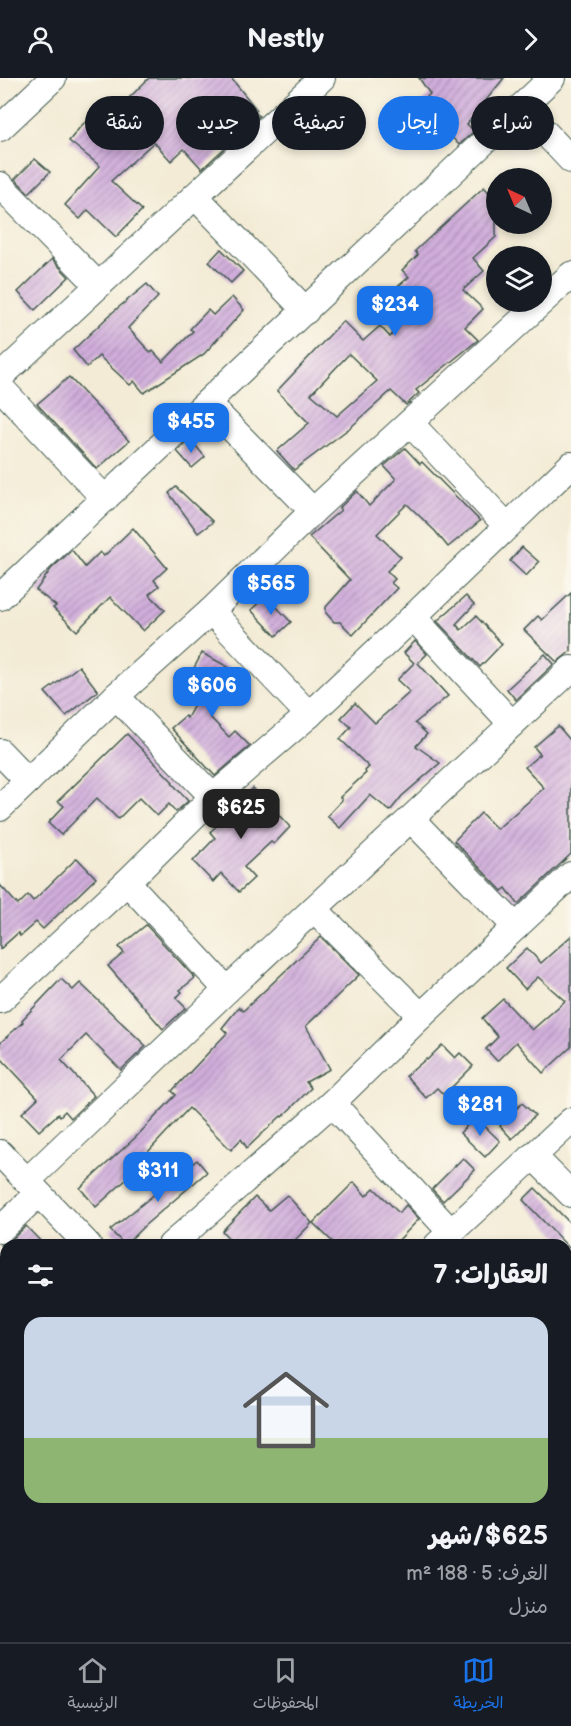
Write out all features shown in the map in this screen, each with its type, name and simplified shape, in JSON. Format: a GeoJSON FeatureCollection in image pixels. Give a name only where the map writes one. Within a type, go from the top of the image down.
{"type":"FeatureCollection","features":[{"type":"Feature","properties":{"kind":"street"},"geometry":{"type":"LineString","coordinates":[[0,127],[53,78]]}},
{"type":"Feature","properties":{"kind":"street"},"geometry":{"type":"LineString","coordinates":[[0,376],[322,78]]}},
{"type":"Feature","properties":{"kind":"street"},"geometry":{"type":"LineString","coordinates":[[533,96],[552,78]]}},
{"type":"Feature","properties":{"kind":"street"},"geometry":{"type":"LineString","coordinates":[[554,142],[571,160]]}},
{"type":"Feature","properties":{"kind":"street"},"geometry":{"type":"LineString","coordinates":[[3,589],[105,498],[475,150]]}},
{"type":"Feature","properties":{"kind":"street"},"geometry":{"type":"LineString","coordinates":[[0,185],[98,285]]}},
{"type":"Feature","properties":{"kind":"street"},"geometry":{"type":"LineString","coordinates":[[195,196],[306,310]]}},
{"type":"Feature","properties":{"kind":"street"},"geometry":{"type":"LineString","coordinates":[[0,808],[116,696],[211,611],[313,511],[571,275]]}},
{"type":"Feature","properties":{"kind":"street"},"geometry":{"type":"LineString","coordinates":[[0,387],[105,498]]}},
{"type":"Feature","properties":{"kind":"street"},"geometry":{"type":"LineString","coordinates":[[207,403],[313,511]]}},
{"type":"Feature","properties":{"kind":"street"},"geometry":{"type":"LineString","coordinates":[[410,423],[506,525]]}},
{"type":"Feature","properties":{"kind":"street"},"geometry":{"type":"LineString","coordinates":[[0,1000],[127,882],[213,797],[309,715],[571,465]]}},
{"type":"Feature","properties":{"kind":"street"},"geometry":{"type":"LineString","coordinates":[[211,611],[309,715]]}},
{"type":"Feature","properties":{"kind":"street"},"geometry":{"type":"LineString","coordinates":[[413,617],[512,724]]}},
{"type":"Feature","properties":{"kind":"street"},"geometry":{"type":"LineString","coordinates":[[0,1230],[32,1188],[227,990],[571,669]]}},
{"type":"Feature","properties":{"kind":"street"},"geometry":{"type":"LineString","coordinates":[[116,696],[213,797]]}},
{"type":"Feature","properties":{"kind":"street"},"geometry":{"type":"LineString","coordinates":[[0,752],[28,781]]}},
{"type":"Feature","properties":{"kind":"street"},"geometry":{"type":"LineString","coordinates":[[411,819],[516,927]]}},
{"type":"Feature","properties":{"kind":"street"},"geometry":{"type":"LineString","coordinates":[[178,1239],[332,1102],[571,875]]}},
{"type":"Feature","properties":{"kind":"street"},"geometry":{"type":"LineString","coordinates":[[127,882],[227,990]]}},
{"type":"Feature","properties":{"kind":"street"},"geometry":{"type":"LineString","coordinates":[[314,909],[421,1016]]}},
{"type":"Feature","properties":{"kind":"street"},"geometry":{"type":"LineString","coordinates":[[332,1102],[444,1238],[571,1121]]}},
{"type":"Feature","properties":{"kind":"street"},"geometry":{"type":"LineString","coordinates":[[0,1153],[82,1239]]}},
{"type":"Feature","properties":{"kind":"street"},"geometry":{"type":"LineString","coordinates":[[533,1156],[571,1194]]}},
{"type":"Feature","properties":{"kind":"building"},"geometry":{"type":"Polygon","coordinates":[[[149,78],[231,78],[246,96],[176,96],[176,150],[183,150],[171,161],[161,150],[164,150],[164,96],[131,96],[149,78]]]}},
{"type":"Feature","properties":{"kind":"building"},"geometry":{"type":"Polygon","coordinates":[[[419,78],[504,78],[490,96],[471,96],[471,119],[467,124],[471,128],[471,134],[459,145],[459,96],[428,96],[430,94],[419,78]]]}},
{"type":"Feature","properties":{"kind":"building"},"geometry":{"type":"Polygon","coordinates":[[[85,122],[85,150],[145,150],[111,181],[142,210],[116,237],[88,210],[80,219],[65,205],[100,166],[69,141],[85,122]]]}},
{"type":"Feature","properties":{"kind":"building"},"geometry":{"type":"Polygon","coordinates":[[[185,150],[222,150],[202,169],[185,150]]]}},
{"type":"Feature","properties":{"kind":"building"},"geometry":{"type":"Polygon","coordinates":[[[35,159],[50,172],[29,193],[15,179],[35,159]]]}},
{"type":"Feature","properties":{"kind":"building"},"geometry":{"type":"Polygon","coordinates":[[[484,187],[486,189],[486,234],[496,234],[496,237],[473,258],[484,271],[463,290],[483,309],[465,327],[478,340],[416,390],[419,393],[406,405],[391,391],[351,427],[294,470],[277,451],[309,423],[277,391],[343,321],[363,341],[380,326],[390,337],[412,309],[396,288],[409,277],[402,270],[418,255],[415,251],[484,187]],[[349,354],[311,394],[337,416],[377,381],[349,354]]]}},
{"type":"Feature","properties":{"kind":"building"},"geometry":{"type":"Polygon","coordinates":[[[221,249],[243,271],[231,283],[209,262],[221,249]]]}},
{"type":"Feature","properties":{"kind":"building"},"geometry":{"type":"Polygon","coordinates":[[[52,259],[69,277],[35,310],[18,292],[52,259]]]}},
{"type":"Feature","properties":{"kind":"building"},"geometry":{"type":"Polygon","coordinates":[[[147,284],[158,297],[128,328],[151,353],[153,351],[163,362],[193,331],[190,329],[208,310],[213,315],[232,297],[244,310],[204,354],[144,393],[134,381],[130,385],[99,356],[87,367],[73,350],[147,284]]]}},
{"type":"Feature","properties":{"kind":"building"},"geometry":{"type":"Polygon","coordinates":[[[69,377],[129,441],[97,469],[37,404],[69,377]]]}},
{"type":"Feature","properties":{"kind":"building"},"geometry":{"type":"Polygon","coordinates":[[[190,439],[205,457],[192,468],[177,451],[190,439]]]}},
{"type":"Feature","properties":{"kind":"building"},"geometry":{"type":"Polygon","coordinates":[[[405,448],[420,464],[422,462],[480,521],[448,547],[407,504],[377,534],[401,557],[387,571],[395,579],[391,583],[397,588],[353,635],[340,622],[334,622],[326,613],[326,607],[350,580],[309,537],[341,510],[339,508],[357,491],[369,506],[396,479],[384,466],[405,448]]]}},
{"type":"Feature","properties":{"kind":"building"},"geometry":{"type":"Polygon","coordinates":[[[176,487],[213,522],[198,533],[169,493],[176,487]]]}},
{"type":"Feature","properties":{"kind":"building"},"geometry":{"type":"Polygon","coordinates":[[[133,528],[167,568],[154,580],[159,586],[149,594],[165,610],[143,631],[110,597],[77,631],[53,608],[56,606],[36,590],[51,569],[72,550],[85,567],[100,552],[104,556],[133,528]]]}},
{"type":"Feature","properties":{"kind":"building"},"geometry":{"type":"Polygon","coordinates":[[[522,547],[539,562],[526,576],[510,561],[522,547]]]}},
{"type":"Feature","properties":{"kind":"building"},"geometry":{"type":"Polygon","coordinates":[[[571,593],[571,651],[557,662],[524,630],[538,616],[542,620],[571,593]]]}},
{"type":"Feature","properties":{"kind":"building"},"geometry":{"type":"Polygon","coordinates":[[[266,596],[291,622],[276,636],[251,610],[266,596]]]}},
{"type":"Feature","properties":{"kind":"building"},"geometry":{"type":"Polygon","coordinates":[[[466,596],[474,605],[456,624],[461,630],[476,616],[502,644],[480,667],[437,621],[466,596]]]}},
{"type":"Feature","properties":{"kind":"building"},"geometry":{"type":"Polygon","coordinates":[[[415,641],[427,654],[418,663],[448,696],[415,723],[427,734],[416,746],[440,763],[402,796],[390,811],[370,795],[340,828],[327,816],[342,800],[340,797],[366,773],[369,767],[340,739],[351,727],[341,718],[355,703],[375,723],[410,692],[397,680],[414,663],[404,653],[415,641]]]}},
{"type":"Feature","properties":{"kind":"building"},"geometry":{"type":"Polygon","coordinates":[[[202,653],[249,678],[240,693],[226,684],[209,716],[229,737],[235,731],[250,746],[215,776],[171,728],[185,716],[187,718],[209,678],[193,670],[202,653]]]}},
{"type":"Feature","properties":{"kind":"building"},"geometry":{"type":"Polygon","coordinates":[[[545,654],[554,664],[516,700],[507,689],[545,654]]]}},
{"type":"Feature","properties":{"kind":"building"},"geometry":{"type":"Polygon","coordinates":[[[79,666],[98,691],[66,716],[45,692],[79,666]]]}},
{"type":"Feature","properties":{"kind":"building"},"geometry":{"type":"Polygon","coordinates":[[[558,726],[571,741],[571,854],[518,904],[506,888],[502,891],[454,841],[481,813],[497,829],[544,788],[525,767],[540,754],[534,747],[558,726]]]}},
{"type":"Feature","properties":{"kind":"building"},"geometry":{"type":"Polygon","coordinates":[[[127,734],[188,801],[176,812],[169,804],[157,816],[139,798],[118,819],[97,798],[61,835],[48,823],[64,806],[58,801],[127,734]]]}},
{"type":"Feature","properties":{"kind":"building"},"geometry":{"type":"Polygon","coordinates":[[[253,788],[290,827],[274,844],[271,842],[244,867],[254,878],[239,892],[221,873],[213,882],[193,861],[215,838],[210,832],[242,802],[253,788]]]}},
{"type":"Feature","properties":{"kind":"building"},"geometry":{"type":"Polygon","coordinates":[[[77,858],[96,878],[43,929],[36,922],[20,936],[18,933],[0,949],[0,885],[18,905],[28,895],[33,901],[77,858]]]}},
{"type":"Feature","properties":{"kind":"building"},"geometry":{"type":"Polygon","coordinates":[[[146,925],[195,978],[180,990],[182,992],[176,998],[186,1008],[163,1029],[108,966],[124,953],[119,947],[146,925]]]}},
{"type":"Feature","properties":{"kind":"building"},"geometry":{"type":"Polygon","coordinates":[[[571,936],[571,1047],[543,1073],[516,1042],[497,1061],[486,1049],[498,1037],[482,1018],[503,999],[532,1030],[565,1001],[538,977],[525,989],[506,968],[527,948],[541,963],[571,936]]]}},
{"type":"Feature","properties":{"kind":"building"},"geometry":{"type":"Polygon","coordinates":[[[321,937],[359,975],[306,1026],[330,1069],[306,1082],[311,1088],[247,1148],[241,1139],[231,1150],[189,1108],[147,1153],[151,1157],[96,1207],[80,1188],[136,1137],[176,1095],[172,1091],[227,1033],[222,1028],[239,1007],[243,1011],[321,937]]]}},
{"type":"Feature","properties":{"kind":"building"},"geometry":{"type":"Polygon","coordinates":[[[61,979],[73,990],[80,983],[146,1046],[121,1070],[86,1035],[61,1060],[94,1096],[71,1118],[65,1111],[60,1116],[58,1114],[39,1131],[22,1113],[38,1098],[0,1057],[0,1043],[23,1022],[22,1020],[61,979]]]}},
{"type":"Feature","properties":{"kind":"building"},"geometry":{"type":"Polygon","coordinates":[[[442,1045],[455,1058],[460,1053],[473,1066],[444,1095],[437,1088],[426,1098],[406,1076],[442,1045]]]}},
{"type":"Feature","properties":{"kind":"building"},"geometry":{"type":"Polygon","coordinates":[[[522,1103],[535,1115],[512,1139],[500,1126],[522,1103]]]}},
{"type":"Feature","properties":{"kind":"building"},"geometry":{"type":"Polygon","coordinates":[[[475,1117],[500,1141],[485,1157],[460,1133],[475,1117]]]}},
{"type":"Feature","properties":{"kind":"building"},"geometry":{"type":"Polygon","coordinates":[[[463,1158],[475,1170],[443,1201],[432,1189],[463,1158]]]}},
{"type":"Feature","properties":{"kind":"building"},"geometry":{"type":"Polygon","coordinates":[[[197,1160],[207,1172],[131,1239],[119,1239],[110,1230],[197,1160]]]}},
{"type":"Feature","properties":{"kind":"building"},"geometry":{"type":"Polygon","coordinates":[[[354,1182],[366,1196],[374,1188],[399,1213],[406,1205],[419,1219],[400,1239],[330,1239],[313,1223],[354,1182]]]}},
{"type":"Feature","properties":{"kind":"building"},"geometry":{"type":"Polygon","coordinates":[[[535,1188],[571,1224],[571,1239],[560,1239],[523,1200],[535,1188]]]}},
{"type":"Feature","properties":{"kind":"building"},"geometry":{"type":"Polygon","coordinates":[[[287,1195],[312,1223],[296,1239],[229,1239],[222,1231],[255,1197],[269,1210],[287,1195]]]}},
{"type":"Feature","properties":{"kind":"building"},"geometry":{"type":"Polygon","coordinates":[[[26,1226],[38,1239],[12,1239],[26,1226]]]}}]}
